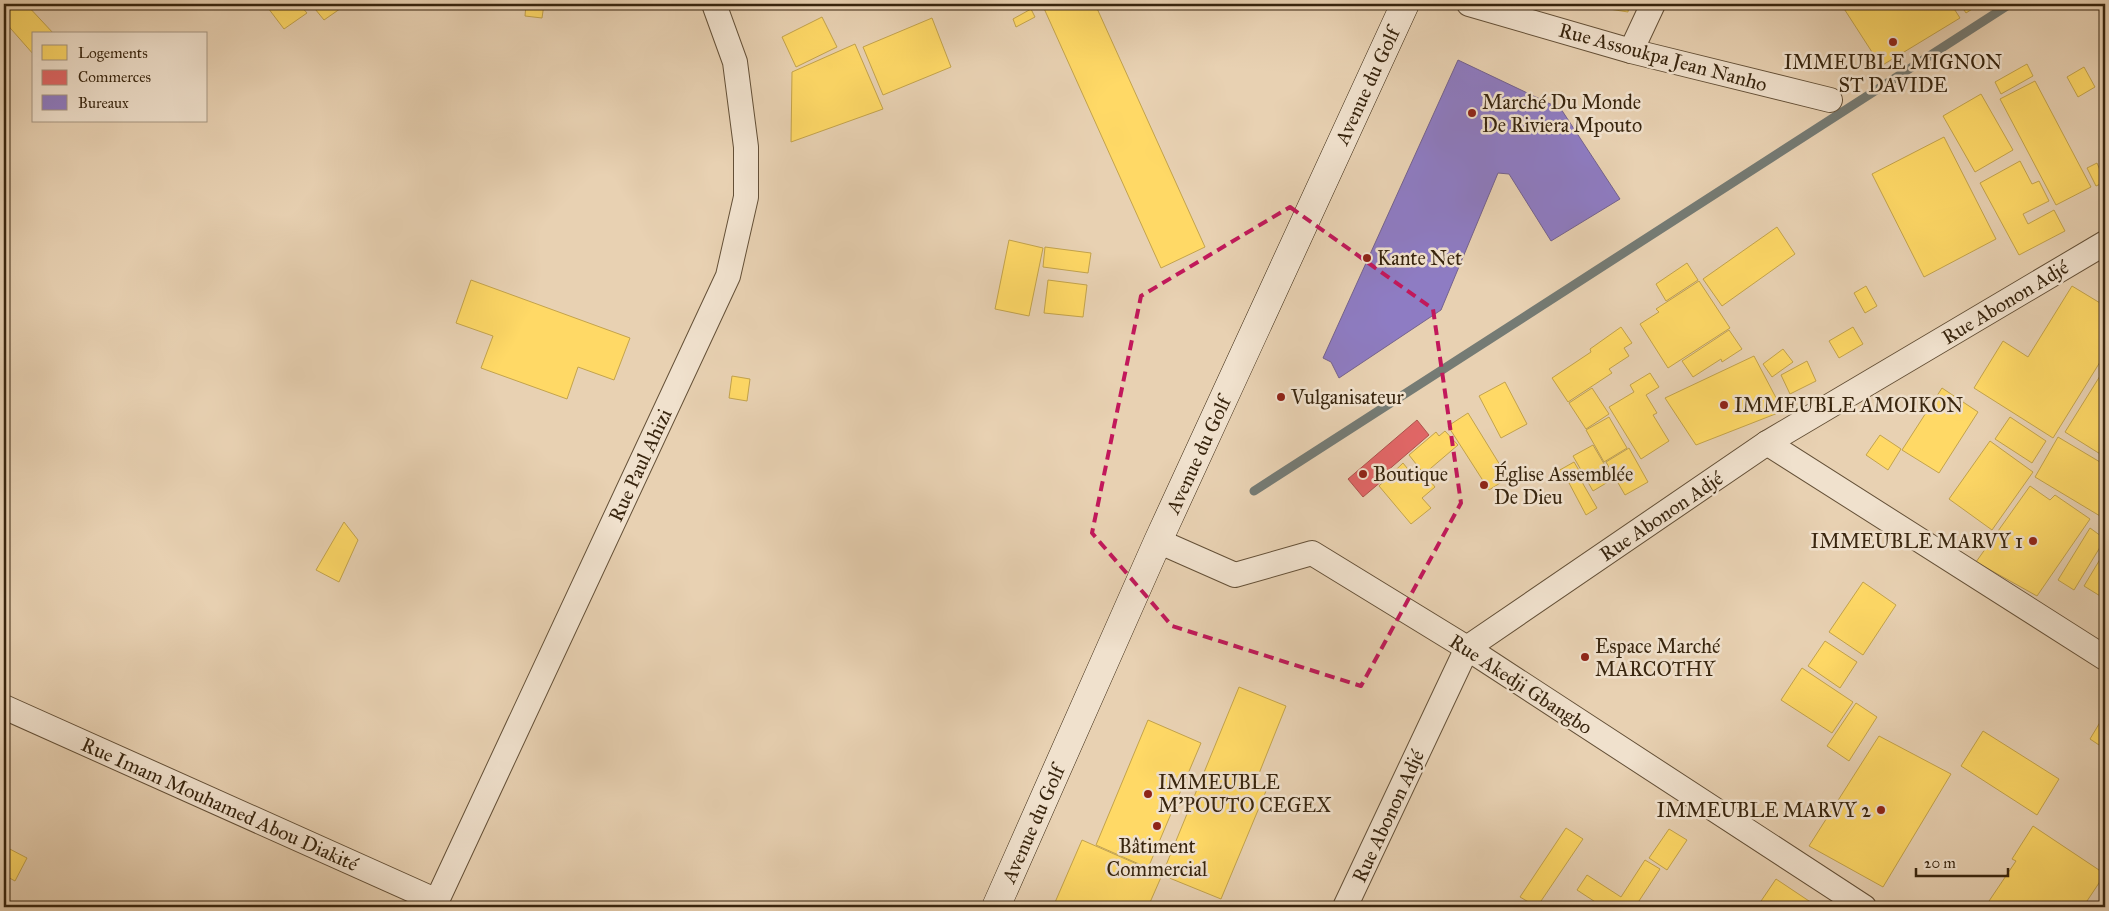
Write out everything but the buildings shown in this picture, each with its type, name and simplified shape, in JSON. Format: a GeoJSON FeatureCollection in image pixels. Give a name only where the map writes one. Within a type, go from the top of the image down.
{"type":"FeatureCollection","features":[{"type":"Feature","properties":{"kind":"main road","name":"Avenue du Golf"},"geometry":{"type":"LineString","coordinates":[[996,907],[1158,541],[1405,4]]}},
{"type":"Feature","properties":{"kind":"street","name":"Rue Paul Ahizi"},"geometry":{"type":"LineString","coordinates":[[436,904],[728,276],[746,197],[746,147],[735,62],[714,4]]}},
{"type":"Feature","properties":{"kind":"street","name":"Rue Assoukpa Jean Nanho"},"geometry":{"type":"LineString","coordinates":[[1469,4],[1631,52],[1830,100]]}},
{"type":"Feature","properties":{"kind":"street"},"geometry":{"type":"LineString","coordinates":[[1631,52],[1653,4]]}},
{"type":"Feature","properties":{"kind":"street","name":"Rue Abonon Adjé"},"geometry":{"type":"LineString","coordinates":[[1345,907],[1467,648],[1767,443],[2101,251]]}},
{"type":"Feature","properties":{"kind":"street"},"geometry":{"type":"LineString","coordinates":[[1767,443],[2105,658]]}},
{"type":"Feature","properties":{"kind":"street","name":"Rue Akedji Gbangbo"},"geometry":{"type":"LineString","coordinates":[[1158,541],[1235,575],[1312,553],[1467,648],[1864,907]]}},
{"type":"Feature","properties":{"kind":"street","name":"Rue Imam Mouhamed Abou Diakité"},"geometry":{"type":"LineString","coordinates":[[4,707],[436,904]]}},
{"type":"Feature","properties":{"kind":"highlighted area"},"geometry":{"type":"Polygon","coordinates":[[[1290,207],[1433,309],[1461,503],[1361,686],[1172,626],[1092,533],[1141,296],[1290,207]]]}},
{"type":"Feature","properties":{"kind":"waterway"},"geometry":{"type":"LineString","coordinates":[[1254,491],[2010,4]]}},
{"type":"Feature","properties":{"kind":"place","name":"IMMEUBLE MIGNON ST DAVIDE"},"geometry":{"type":"Point","coordinates":[1893,42]}},
{"type":"Feature","properties":{"kind":"place","name":"Marché Du Monde De Riviera Mpouto"},"geometry":{"type":"Point","coordinates":[1472,113]}},
{"type":"Feature","properties":{"kind":"place","name":"Kante Net"},"geometry":{"type":"Point","coordinates":[1367,258]}},
{"type":"Feature","properties":{"kind":"place","name":"Vulganisateur"},"geometry":{"type":"Point","coordinates":[1281,397]}},
{"type":"Feature","properties":{"kind":"place","name":"IMMEUBLE AMOIKON"},"geometry":{"type":"Point","coordinates":[1724,405]}},
{"type":"Feature","properties":{"kind":"place","name":"Boutique"},"geometry":{"type":"Point","coordinates":[1363,474]}},
{"type":"Feature","properties":{"kind":"place","name":"Église Assemblée De Dieu"},"geometry":{"type":"Point","coordinates":[1484,485]}},
{"type":"Feature","properties":{"kind":"place","name":"IMMEUBLE MARVY 1"},"geometry":{"type":"Point","coordinates":[2033,541]}},
{"type":"Feature","properties":{"kind":"place","name":"Espace Marché MARCOTHY"},"geometry":{"type":"Point","coordinates":[1585,657]}},
{"type":"Feature","properties":{"kind":"place","name":"IMMEUBLE M'POUTO CEGEX"},"geometry":{"type":"Point","coordinates":[1148,794]}},
{"type":"Feature","properties":{"kind":"place","name":"IMMEUBLE MARVY 2"},"geometry":{"type":"Point","coordinates":[1881,810]}},
{"type":"Feature","properties":{"kind":"place","name":"Bâtiment Commercial"},"geometry":{"type":"Point","coordinates":[1157,826]}}]}
